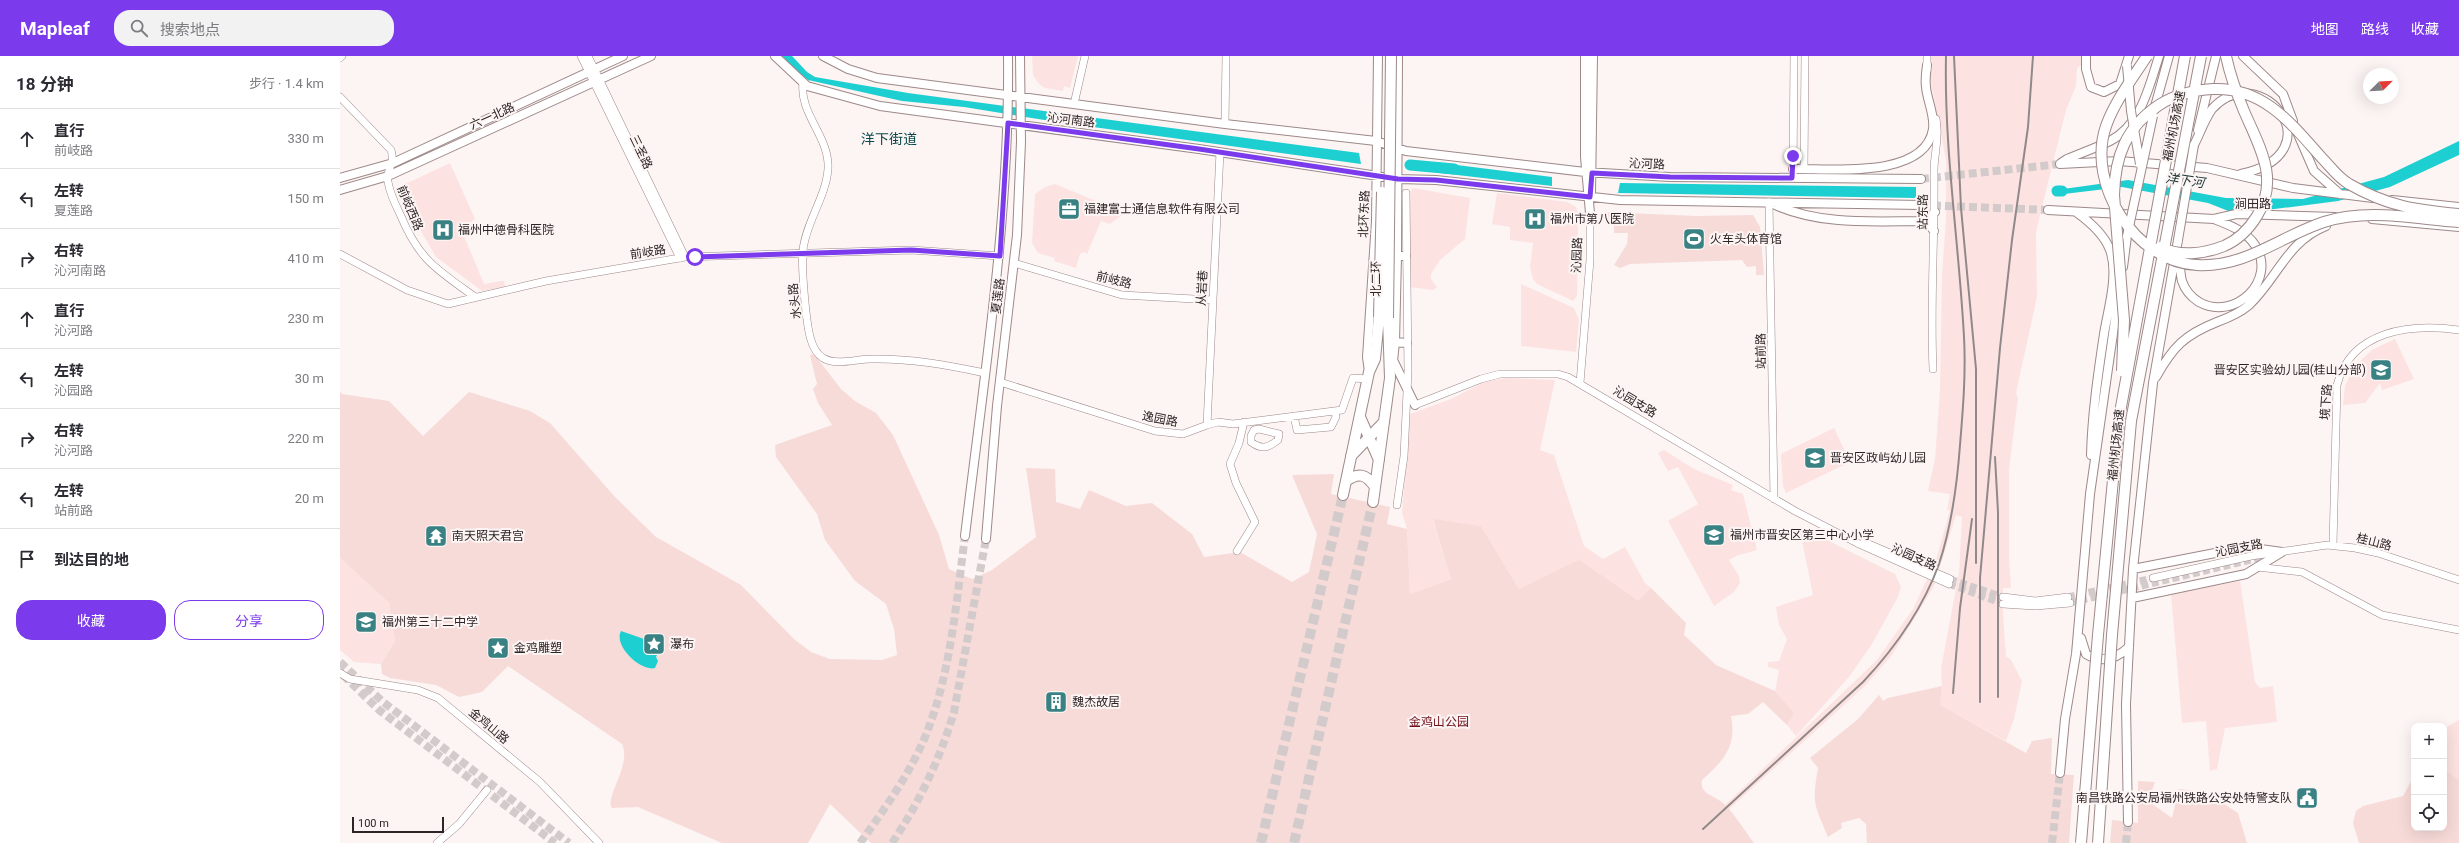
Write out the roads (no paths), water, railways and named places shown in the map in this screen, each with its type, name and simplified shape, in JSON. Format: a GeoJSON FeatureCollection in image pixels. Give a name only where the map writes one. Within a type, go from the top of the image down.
{"type":"FeatureCollection","features":[{"type":"Feature","properties":{"kind":"highway","name":"北二环"},"geometry":{"type":"LineString","coordinates":[[1373,502],[1390,378],[1384,317],[1384,56]]}},
{"type":"Feature","properties":{"kind":"highway","name":"北二环"},"geometry":{"type":"LineString","coordinates":[[1343,495],[1369,375],[1375,360],[1384,317],[1391,56]]}},
{"type":"Feature","properties":{"kind":"highway"},"geometry":{"type":"LineString","coordinates":[[2147,56],[2113,111],[2105,128],[2102,152],[2104,175],[2112,201],[2132,236],[2158,253],[2170,259],[2196,265],[2222,263],[2244,258],[2325,222],[2359,215],[2459,222]]}},
{"type":"Feature","properties":{"kind":"highway","name":"福州机场高速"},"geometry":{"type":"LineString","coordinates":[[2082,843],[2098,634],[2122,404],[2185,56]]}},
{"type":"Feature","properties":{"kind":"highway","name":"福州机场高速"},"geometry":{"type":"LineString","coordinates":[[2098,843],[2112,627],[2131,421],[2201,56]]}},
{"type":"Feature","properties":{"kind":"highway"},"geometry":{"type":"LineString","coordinates":[[2132,236],[2167,251],[2184,254],[2212,251],[2231,242],[2251,226],[2261,209],[2267,190],[2268,174],[2261,148],[2230,78],[2226,56]]}},
{"type":"Feature","properties":{"kind":"highway"},"geometry":{"type":"LineString","coordinates":[[2122,404],[2124,320],[2114,195],[2115,175],[2122,147],[2130,131],[2146,114],[2165,102],[2186,92],[2200,89],[2223,88],[2256,96],[2273,106],[2290,122],[2347,183],[2389,204],[2459,214]]}},
{"type":"Feature","properties":{"kind":"highway"},"geometry":{"type":"LineString","coordinates":[[1360,417],[1379,460]]}},
{"type":"Feature","properties":{"kind":"highway"},"geometry":{"type":"LineString","coordinates":[[1351,456],[1384,422]]}},
{"type":"Feature","properties":{"kind":"highway"},"geometry":{"type":"LineString","coordinates":[[1346,481],[1359,474],[1365,476],[1375,486]]}},
{"type":"Feature","properties":{"kind":"main road","name":"六一北路"},"geometry":{"type":"LineString","coordinates":[[340,178],[393,163],[623,56]]}},
{"type":"Feature","properties":{"kind":"main road","name":"六一北路"},"geometry":{"type":"LineString","coordinates":[[340,190],[388,176],[651,56]]}},
{"type":"Feature","properties":{"kind":"main road","name":"沁河南路"},"geometry":{"type":"LineString","coordinates":[[775,56],[803,83],[810,87],[891,108],[1220,152],[1376,175]]}},
{"type":"Feature","properties":{"kind":"main road","name":"沁河南路"},"geometry":{"type":"LineString","coordinates":[[823,56],[840,65],[876,78],[1225,124],[1376,140]]}},
{"type":"Feature","properties":{"kind":"main road","name":"夏莲路"},"geometry":{"type":"LineString","coordinates":[[965,536],[1000,256],[1008,123],[1008,56]]}},
{"type":"Feature","properties":{"kind":"main road","name":"夏莲路"},"geometry":{"type":"LineString","coordinates":[[986,539],[1000,382],[1014,263],[1020,125],[1020,56]]}},
{"type":"Feature","properties":{"kind":"main road","name":"北环东路"},"geometry":{"type":"LineString","coordinates":[[1369,375],[1367,357],[1376,221],[1378,56]]}},
{"type":"Feature","properties":{"kind":"main road"},"geometry":{"type":"LineString","coordinates":[[1390,378],[1395,342],[1398,179],[1398,56]]}},
{"type":"Feature","properties":{"kind":"main road"},"geometry":{"type":"LineString","coordinates":[[1585,56],[1589,173]]}},
{"type":"Feature","properties":{"kind":"main road","name":"沁园路"},"geometry":{"type":"LineString","coordinates":[[1590,212],[1589,173],[1593,56]]}},
{"type":"Feature","properties":{"kind":"main road"},"geometry":{"type":"LineString","coordinates":[[2086,56],[2086,69],[2091,87],[2104,92],[2120,84],[2129,56]]}},
{"type":"Feature","properties":{"kind":"main road","name":"涧田路"},"geometry":{"type":"LineString","coordinates":[[2159,56],[2143,105],[2127,128],[2110,141],[2067,159],[2060,164],[2119,162],[2207,168],[2239,174],[2293,188],[2459,207]]}},
{"type":"Feature","properties":{"kind":"main road"},"geometry":{"type":"LineString","coordinates":[[2090,494],[2132,236],[2141,170],[2169,56]]}},
{"type":"Feature","properties":{"kind":"main road"},"geometry":{"type":"LineString","coordinates":[[2128,822],[2126,704],[2133,569],[2153,383],[2194,144],[2216,56]]}},
{"type":"Feature","properties":{"kind":"main road"},"geometry":{"type":"LineString","coordinates":[[2243,56],[2283,94],[2314,171],[2340,194]]}},
{"type":"Feature","properties":{"kind":"main road"},"geometry":{"type":"LineString","coordinates":[[1793,169],[1883,168],[1900,162],[1920,150],[1929,138],[1933,126],[1925,86],[1927,65]]}},
{"type":"Feature","properties":{"kind":"main road"},"geometry":{"type":"LineString","coordinates":[[2127,66],[2141,170]]}},
{"type":"Feature","properties":{"kind":"main road"},"geometry":{"type":"LineString","coordinates":[[2194,144],[2212,109],[2229,95],[2252,89],[2267,93],[2279,104],[2286,118],[2288,135],[2285,144],[2280,152],[2266,164],[2252,171],[2239,174]]}},
{"type":"Feature","properties":{"kind":"main road","name":"沁河路"},"geometry":{"type":"LineString","coordinates":[[1376,140],[1406,151],[1493,163],[1589,173],[1670,177],[1921,179]]}},
{"type":"Feature","properties":{"kind":"main road"},"geometry":{"type":"LineString","coordinates":[[1376,175],[1398,179],[1436,180],[1620,200],[1921,205]]}},
{"type":"Feature","properties":{"kind":"main road"},"geometry":{"type":"LineString","coordinates":[[1769,202],[1792,212],[1840,220],[1926,221],[1935,212]]}},
{"type":"Feature","properties":{"kind":"main road","name":"涧田路"},"geometry":{"type":"LineString","coordinates":[[2048,210],[2214,219],[2236,214],[2349,217],[2459,227]]}},
{"type":"Feature","properties":{"kind":"main road"},"geometry":{"type":"LineString","coordinates":[[2060,773],[2065,719],[2079,625],[2090,494],[2091,440],[2113,272],[2110,250],[2104,240],[2088,221],[2075,212]]}},
{"type":"Feature","properties":{"kind":"main road"},"geometry":{"type":"LineString","coordinates":[[2153,383],[2169,354],[2180,341],[2193,332],[2232,316],[2247,307],[2265,290],[2292,248],[2304,237],[2349,217]]}},
{"type":"Feature","properties":{"kind":"main road"},"geometry":{"type":"LineString","coordinates":[[2178,240],[2182,282],[2189,294],[2204,304],[2215,308],[2226,307],[2240,302],[2251,292],[2258,281],[2261,267],[2260,256],[2248,237],[2232,226],[2214,219]]}},
{"type":"Feature","properties":{"kind":"main road"},"geometry":{"type":"LineString","coordinates":[[1926,221],[1934,231]]}},
{"type":"Feature","properties":{"kind":"main road"},"geometry":{"type":"LineString","coordinates":[[1397,256],[1406,256]]}},
{"type":"Feature","properties":{"kind":"main road"},"geometry":{"type":"LineString","coordinates":[[1395,342],[1407,343]]}},
{"type":"Feature","properties":{"kind":"main road"},"geometry":{"type":"LineString","coordinates":[[1393,360],[1415,404]]}},
{"type":"Feature","properties":{"kind":"main road"},"geometry":{"type":"LineString","coordinates":[[2133,569],[2246,547],[2282,552]]}},
{"type":"Feature","properties":{"kind":"main road"},"geometry":{"type":"LineString","coordinates":[[2132,598],[2246,574],[2282,552]]}},
{"type":"Feature","properties":{"kind":"main road"},"geometry":{"type":"LineString","coordinates":[[2079,625],[2082,647],[2086,654],[2092,658],[2114,658],[2129,647]]}},
{"type":"Feature","properties":{"kind":"street","name":"三圣路"},"geometry":{"type":"LineString","coordinates":[[581,56],[592,70]]}},
{"type":"Feature","properties":{"kind":"street","name":"三圣路"},"geometry":{"type":"LineString","coordinates":[[588,56],[597,81],[682,258]]}},
{"type":"Feature","properties":{"kind":"street"},"geometry":{"type":"LineString","coordinates":[[1074,104],[1085,56]]}},
{"type":"Feature","properties":{"kind":"street"},"geometry":{"type":"LineString","coordinates":[[1225,124],[1226,56]]}},
{"type":"Feature","properties":{"kind":"street"},"geometry":{"type":"LineString","coordinates":[[1792,178],[1794,56]]}},
{"type":"Feature","properties":{"kind":"street"},"geometry":{"type":"LineString","coordinates":[[1804,169],[1805,56]]}},
{"type":"Feature","properties":{"kind":"street","name":"站东路"},"geometry":{"type":"LineString","coordinates":[[1927,56],[1927,65],[1938,132],[1934,164],[1935,212],[1931,322],[1933,368]]}},
{"type":"Feature","properties":{"kind":"street","name":"水头路"},"geometry":{"type":"LineString","coordinates":[[803,83],[803,97],[823,140],[828,158],[826,180],[802,252],[810,336],[815,350],[822,357],[833,362],[866,359],[918,361],[985,373]]}},
{"type":"Feature","properties":{"kind":"street"},"geometry":{"type":"LineString","coordinates":[[340,97],[388,145],[393,157],[393,163]]}},
{"type":"Feature","properties":{"kind":"street","name":"从岩巷"},"geometry":{"type":"LineString","coordinates":[[1207,425],[1220,152]]}},
{"type":"Feature","properties":{"kind":"street","name":"前岐西路"},"geometry":{"type":"LineString","coordinates":[[393,163],[388,176],[388,183],[393,198],[418,250],[429,262],[475,297]]}},
{"type":"Feature","properties":{"kind":"street"},"geometry":{"type":"LineString","coordinates":[[1396,505],[1404,456],[1407,389],[1406,193]]}},
{"type":"Feature","properties":{"kind":"street","name":"站前路"},"geometry":{"type":"LineString","coordinates":[[1769,202],[1774,499]]}},
{"type":"Feature","properties":{"kind":"street","name":"沁园路"},"geometry":{"type":"LineString","coordinates":[[1580,383],[1590,260],[1590,212]]}},
{"type":"Feature","properties":{"kind":"street","name":"前岐路"},"geometry":{"type":"LineString","coordinates":[[340,254],[384,279],[438,302],[448,304],[546,281],[682,258],[802,252],[923,250],[1000,256]]}},
{"type":"Feature","properties":{"kind":"street","name":"前岐路"},"geometry":{"type":"LineString","coordinates":[[1014,263],[1122,295],[1212,300]]}},
{"type":"Feature","properties":{"kind":"street","name":"境下路"},"geometry":{"type":"LineString","coordinates":[[2333,545],[2336,390],[2344,367],[2362,346],[2385,333],[2403,329],[2459,330]]}},
{"type":"Feature","properties":{"kind":"street","name":"沁园支路"},"geometry":{"type":"LineString","coordinates":[[1415,404],[1482,379],[1500,374],[1558,374],[1580,383],[1774,499],[1827,528],[1877,547],[1950,582]]}},
{"type":"Feature","properties":{"kind":"street"},"geometry":{"type":"LineString","coordinates":[[1294,416],[1297,430],[1331,427],[1336,417],[1335,411],[1342,410],[1353,378],[1369,375]]}},
{"type":"Feature","properties":{"kind":"street","name":"逸园路"},"geometry":{"type":"LineString","coordinates":[[1000,382],[1155,431],[1183,434],[1207,425],[1335,411]]}},
{"type":"Feature","properties":{"kind":"street"},"geometry":{"type":"LineString","coordinates":[[1237,551],[1255,522],[1236,483],[1230,464],[1239,443],[1244,422]]}},
{"type":"Feature","properties":{"kind":"street","name":"桂山路"},"geometry":{"type":"LineString","coordinates":[[2282,552],[2333,545],[2378,553],[2459,580]]}},
{"type":"Feature","properties":{"kind":"street","name":"沁园支路"},"geometry":{"type":"LineString","coordinates":[[2153,578],[2251,556],[2282,552]]}},
{"type":"Feature","properties":{"kind":"street"},"geometry":{"type":"LineString","coordinates":[[2258,567],[2302,572],[2382,615],[2459,630]]}},
{"type":"Feature","properties":{"kind":"street"},"geometry":{"type":"LineString","coordinates":[[2003,600],[2069,600]]}},
{"type":"Feature","properties":{"kind":"street","name":"金鸡山路"},"geometry":{"type":"LineString","coordinates":[[340,673],[350,679],[418,690],[438,698],[546,788],[599,843]]}},
{"type":"Feature","properties":{"kind":"street"},"geometry":{"type":"LineString","coordinates":[[437,843],[459,824],[488,790]]}},
{"type":"Feature","properties":{"kind":"water"},"geometry":{"type":"Polygon","coordinates":[[[782,56],[792,56],[807,72],[815,77],[908,93],[1359,153],[1361,164],[1057,122],[964,107],[902,101],[808,80],[794,69],[782,56]]]}},
{"type":"Feature","properties":{"kind":"water"},"geometry":{"type":"Polygon","coordinates":[[[2459,141],[2459,155],[2390,187],[2338,201],[2236,214],[2208,203],[2122,187],[2064,194],[2062,191],[2063,189],[2128,180],[2226,198],[2303,199],[2384,177],[2459,141]]]}},
{"type":"Feature","properties":{"kind":"water"},"geometry":{"type":"Polygon","coordinates":[[[1441,163],[1552,177],[1552,186],[1440,173],[1441,163]]]}},
{"type":"Feature","properties":{"kind":"water"},"geometry":{"type":"Polygon","coordinates":[[[1620,183],[1916,187],[1916,198],[1618,193],[1620,183]]]}},
{"type":"Feature","properties":{"kind":"water"},"geometry":{"type":"Polygon","coordinates":[[[621,631],[644,639],[650,639],[654,634],[663,636],[664,641],[656,657],[658,661],[655,668],[643,666],[630,657],[621,644],[621,631]]]}},
{"type":"Feature","properties":{"kind":"waterway"},"geometry":{"type":"LineString","coordinates":[[1410,165],[1454,169]]}},
{"type":"Feature","properties":{"kind":"waterway","name":"洋下河"},"geometry":{"type":"LineString","coordinates":[[2057,191],[2062,191]]}},
{"type":"Feature","properties":{"kind":"tunnel"},"geometry":{"type":"LineString","coordinates":[[1921,179],[2060,164]]}},
{"type":"Feature","properties":{"kind":"tunnel"},"geometry":{"type":"LineString","coordinates":[[1921,205],[2048,210]]}},
{"type":"Feature","properties":{"kind":"tunnel"},"geometry":{"type":"LineString","coordinates":[[1261,843],[1343,495]]}},
{"type":"Feature","properties":{"kind":"tunnel"},"geometry":{"type":"LineString","coordinates":[[1294,843],[1373,502]]}},
{"type":"Feature","properties":{"kind":"tunnel"},"geometry":{"type":"LineString","coordinates":[[860,843],[904,779],[919,751],[934,713],[947,663],[965,536]]}},
{"type":"Feature","properties":{"kind":"tunnel"},"geometry":{"type":"LineString","coordinates":[[892,843],[902,828],[928,780],[942,747],[954,712],[986,539]]}},
{"type":"Feature","properties":{"kind":"tunnel"},"geometry":{"type":"LineString","coordinates":[[2070,603],[2268,556]]}},
{"type":"Feature","properties":{"kind":"tunnel"},"geometry":{"type":"LineString","coordinates":[[2068,597],[2153,578]]}},
{"type":"Feature","properties":{"kind":"tunnel"},"geometry":{"type":"LineString","coordinates":[[1950,579],[2003,597]]}},
{"type":"Feature","properties":{"kind":"tunnel"},"geometry":{"type":"LineString","coordinates":[[1949,584],[2003,604]]}},
{"type":"Feature","properties":{"kind":"tunnel"},"geometry":{"type":"LineString","coordinates":[[340,662],[383,702],[569,843]]}},
{"type":"Feature","properties":{"kind":"tunnel"},"geometry":{"type":"LineString","coordinates":[[343,675],[379,710],[555,843]]}},
{"type":"Feature","properties":{"kind":"tunnel"},"geometry":{"type":"LineString","coordinates":[[2052,843],[2060,773]]}},
{"type":"Feature","properties":{"kind":"tunnel"},"geometry":{"type":"LineString","coordinates":[[2126,843],[2128,822]]}},
{"type":"Feature","properties":{"kind":"railway"},"geometry":{"type":"LineString","coordinates":[[1703,829],[1863,682],[1875,669],[1897,641],[1916,612],[1925,596],[1944,549],[1951,520],[1959,460],[1965,364],[1962,302],[1949,161],[1946,56]]}},
{"type":"Feature","properties":{"kind":"railway"},"geometry":{"type":"LineString","coordinates":[[1954,56],[1961,208],[1976,369],[1976,563]]}},
{"type":"Feature","properties":{"kind":"railway"},"geometry":{"type":"LineString","coordinates":[[1980,702],[1980,578],[2000,348],[2012,240],[2028,127],[2033,56]]}},
{"type":"Feature","properties":{"kind":"railway"},"geometry":{"type":"LineString","coordinates":[[1995,457],[1998,512],[1998,697]]}},
{"type":"Feature","properties":{"kind":"railway"},"geometry":{"type":"LineString","coordinates":[[1953,693],[1960,608],[1972,519]]}},
{"type":"Feature","properties":{"kind":"place","name":"福建富士通信息软件有限公司"},"geometry":{"type":"Point","coordinates":[1069,209]}},
{"type":"Feature","properties":{"kind":"place","name":"福州市第八医院"},"geometry":{"type":"Point","coordinates":[1535,219]}},
{"type":"Feature","properties":{"kind":"place","name":"福州中德骨科医院"},"geometry":{"type":"Point","coordinates":[443,230]}},
{"type":"Feature","properties":{"kind":"place","name":"火车头体育馆"},"geometry":{"type":"Point","coordinates":[1694,239]}},
{"type":"Feature","properties":{"kind":"place","name":"晋安区实验幼儿园(桂山分部)"},"geometry":{"type":"Point","coordinates":[2381,370]}},
{"type":"Feature","properties":{"kind":"place","name":"晋安区政屿幼儿园"},"geometry":{"type":"Point","coordinates":[1815,458]}},
{"type":"Feature","properties":{"kind":"place","name":"福州市晋安区第三中心小学"},"geometry":{"type":"Point","coordinates":[1714,535]}},
{"type":"Feature","properties":{"kind":"place","name":"南天照天君宫"},"geometry":{"type":"Point","coordinates":[436,536]}},
{"type":"Feature","properties":{"kind":"place","name":"福州第三十二中学"},"geometry":{"type":"Point","coordinates":[366,622]}},
{"type":"Feature","properties":{"kind":"place","name":"瀑布"},"geometry":{"type":"Point","coordinates":[654,644]}},
{"type":"Feature","properties":{"kind":"place","name":"金鸡雕塑"},"geometry":{"type":"Point","coordinates":[498,648]}},
{"type":"Feature","properties":{"kind":"place","name":"魏杰故居"},"geometry":{"type":"Point","coordinates":[1056,702]}},
{"type":"Feature","properties":{"kind":"place","name":"南昌铁路公安局福州铁路公安处特警支队"},"geometry":{"type":"Point","coordinates":[2307,798]}},
{"type":"Feature","properties":{"kind":"district","name":"洋下街道"},"geometry":{"type":"Point","coordinates":[889,139]}},
{"type":"Feature","properties":{"kind":"park label","name":"金鸡山公园"},"geometry":{"type":"Point","coordinates":[1439,722]}}]}
